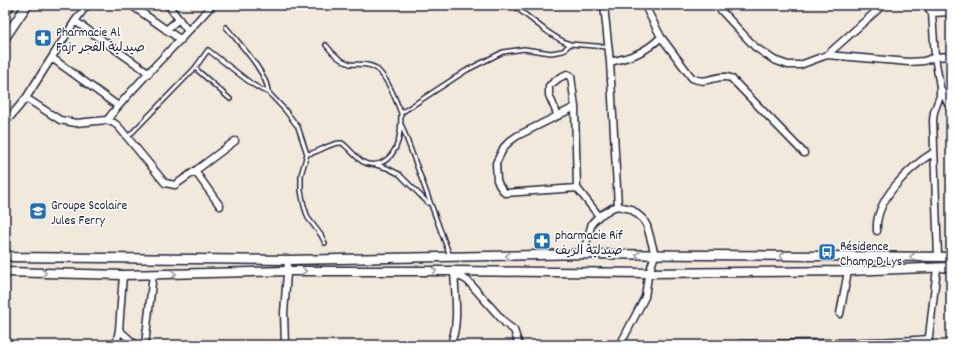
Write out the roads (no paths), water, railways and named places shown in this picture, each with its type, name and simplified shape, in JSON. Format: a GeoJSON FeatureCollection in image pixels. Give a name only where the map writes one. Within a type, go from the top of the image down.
{"type":"FeatureCollection","features":[{"type":"Feature","properties":{"kind":"street"},"geometry":{"type":"LineString","coordinates":[[5,12],[10,5]]}},
{"type":"Feature","properties":{"kind":"street"},"geometry":{"type":"LineString","coordinates":[[5,38],[27,5]]}},
{"type":"Feature","properties":{"kind":"street"},"geometry":{"type":"LineString","coordinates":[[5,119],[11,116],[26,98],[75,21],[87,5]]}},
{"type":"Feature","properties":{"kind":"street"},"geometry":{"type":"LineString","coordinates":[[130,5],[181,40]]}},
{"type":"Feature","properties":{"kind":"street"},"geometry":{"type":"LineString","coordinates":[[168,5],[188,31]]}},
{"type":"Feature","properties":{"kind":"street"},"geometry":{"type":"LineString","coordinates":[[107,120],[118,106],[212,5]]}},
{"type":"Feature","properties":{"kind":"street"},"geometry":{"type":"LineString","coordinates":[[604,5],[610,62],[618,206]]}},
{"type":"Feature","properties":{"kind":"street"},"geometry":{"type":"LineString","coordinates":[[716,5],[755,48],[774,60],[788,64],[800,65],[827,55],[883,5]]}},
{"type":"Feature","properties":{"kind":"street"},"geometry":{"type":"LineString","coordinates":[[926,5],[932,12],[935,57],[940,87],[940,96],[933,120],[938,257]]}},
{"type":"Feature","properties":{"kind":"street"},"geometry":{"type":"LineString","coordinates":[[645,6],[661,37],[692,78],[698,81],[725,76],[732,78],[804,153]]}},
{"type":"Feature","properties":{"kind":"street"},"geometry":{"type":"LineString","coordinates":[[932,12],[951,12]]}},
{"type":"Feature","properties":{"kind":"street"},"geometry":{"type":"LineString","coordinates":[[166,30],[179,19]]}},
{"type":"Feature","properties":{"kind":"street"},"geometry":{"type":"LineString","coordinates":[[75,21],[149,73]]}},
{"type":"Feature","properties":{"kind":"street"},"geometry":{"type":"LineString","coordinates":[[610,62],[639,54],[647,50],[661,37]]}},
{"type":"Feature","properties":{"kind":"street"},"geometry":{"type":"LineString","coordinates":[[827,55],[909,62],[924,61],[935,57],[951,56]]}},
{"type":"Feature","properties":{"kind":"street"},"geometry":{"type":"LineString","coordinates":[[52,58],[118,106]]}},
{"type":"Feature","properties":{"kind":"street"},"geometry":{"type":"LineString","coordinates":[[558,116],[549,94],[549,86],[567,74],[571,76],[575,107],[577,188],[599,216]]}},
{"type":"Feature","properties":{"kind":"street"},"geometry":{"type":"LineString","coordinates":[[940,87],[951,110]]}},
{"type":"Feature","properties":{"kind":"street"},"geometry":{"type":"LineString","coordinates":[[26,98],[60,120],[76,123],[107,120],[118,126],[165,183],[169,185],[175,186],[179,184],[235,141]]}},
{"type":"Feature","properties":{"kind":"street"},"geometry":{"type":"LineString","coordinates":[[575,107],[510,140],[496,163],[496,180],[505,193],[577,188]]}},
{"type":"Feature","properties":{"kind":"street"},"geometry":{"type":"LineString","coordinates":[[877,231],[878,218],[885,200],[911,169],[934,152]]}},
{"type":"Feature","properties":{"kind":"street"},"geometry":{"type":"LineString","coordinates":[[195,171],[220,206]]}},
{"type":"Feature","properties":{"kind":"street"},"geometry":{"type":"LineString","coordinates":[[583,254],[592,223],[604,212],[618,206],[632,209],[644,219],[648,226],[655,255],[649,273],[645,297],[620,345]]}},
{"type":"Feature","properties":{"kind":"street"},"geometry":{"type":"LineString","coordinates":[[5,254],[21,257],[258,260],[583,254],[951,257]]}},
{"type":"Feature","properties":{"kind":"street"},"geometry":{"type":"LineString","coordinates":[[258,260],[258,272]]}},
{"type":"Feature","properties":{"kind":"street"},"geometry":{"type":"LineString","coordinates":[[286,345],[284,313],[288,260]]}},
{"type":"Feature","properties":{"kind":"street"},"geometry":{"type":"LineString","coordinates":[[5,272],[123,275],[287,271],[649,273],[848,271],[951,267]]}},
{"type":"Feature","properties":{"kind":"street"},"geometry":{"type":"LineString","coordinates":[[736,345],[928,342],[938,268]]}},
{"type":"Feature","properties":{"kind":"street"},"geometry":{"type":"LineString","coordinates":[[840,314],[848,271]]}},
{"type":"Feature","properties":{"kind":"street"},"geometry":{"type":"LineString","coordinates":[[450,345],[455,332],[456,319],[454,273]]}},
{"type":"Feature","properties":{"kind":"street"},"geometry":{"type":"LineString","coordinates":[[454,273],[468,281],[506,324],[514,330],[519,345]]}},
{"type":"Feature","properties":{"kind":"street"},"geometry":{"type":"LineString","coordinates":[[145,345],[153,274]]}},
{"type":"Feature","properties":{"kind":"street"},"geometry":{"type":"LineString","coordinates":[[116,345],[119,330],[123,275]]}},
{"type":"Feature","properties":{"kind":"street"},"geometry":{"type":"LineString","coordinates":[[119,330],[136,345]]}},
{"type":"Feature","properties":{"kind":"lane"},"geometry":{"type":"LineString","coordinates":[[514,5],[556,37],[570,44],[608,47]]}},
{"type":"Feature","properties":{"kind":"lane"},"geometry":{"type":"LineString","coordinates":[[226,27],[264,76],[268,86],[268,92]]}},
{"type":"Feature","properties":{"kind":"lane"},"geometry":{"type":"LineString","coordinates":[[401,113],[467,70],[503,52],[524,49],[551,53],[563,51],[570,44]]}},
{"type":"Feature","properties":{"kind":"lane"},"geometry":{"type":"LineString","coordinates":[[326,45],[336,56],[348,63],[372,66],[377,69],[390,88],[401,113],[401,124],[394,153],[376,165]]}},
{"type":"Feature","properties":{"kind":"lane"},"geometry":{"type":"LineString","coordinates":[[127,138],[195,68],[208,50],[252,84],[268,92],[298,127],[307,154],[301,175],[301,191],[304,206],[308,218],[321,235],[325,244]]}},
{"type":"Feature","properties":{"kind":"lane"},"geometry":{"type":"LineString","coordinates":[[195,68],[230,99]]}},
{"type":"Feature","properties":{"kind":"lane"},"geometry":{"type":"LineString","coordinates":[[401,124],[451,257]]}},
{"type":"Feature","properties":{"kind":"lane"},"geometry":{"type":"LineString","coordinates":[[307,154],[315,153],[332,144],[342,143],[363,162],[393,170],[399,174],[430,204]]}},
{"type":"Feature","properties":{"kind":"place","name":"Pharmacie Al Fajr صيدلية الفجر"},"geometry":{"type":"Point","coordinates":[43,38]}},
{"type":"Feature","properties":{"kind":"place","name":"Groupe Scolaire Jules Ferry"},"geometry":{"type":"Point","coordinates":[38,211]}},
{"type":"Feature","properties":{"kind":"place","name":"pharmacie Rif صيدلية الريف"},"geometry":{"type":"Point","coordinates":[542,241]}},
{"type":"Feature","properties":{"kind":"place","name":"Résidence Champ D Lys"},"geometry":{"type":"Point","coordinates":[827,252]}}]}
